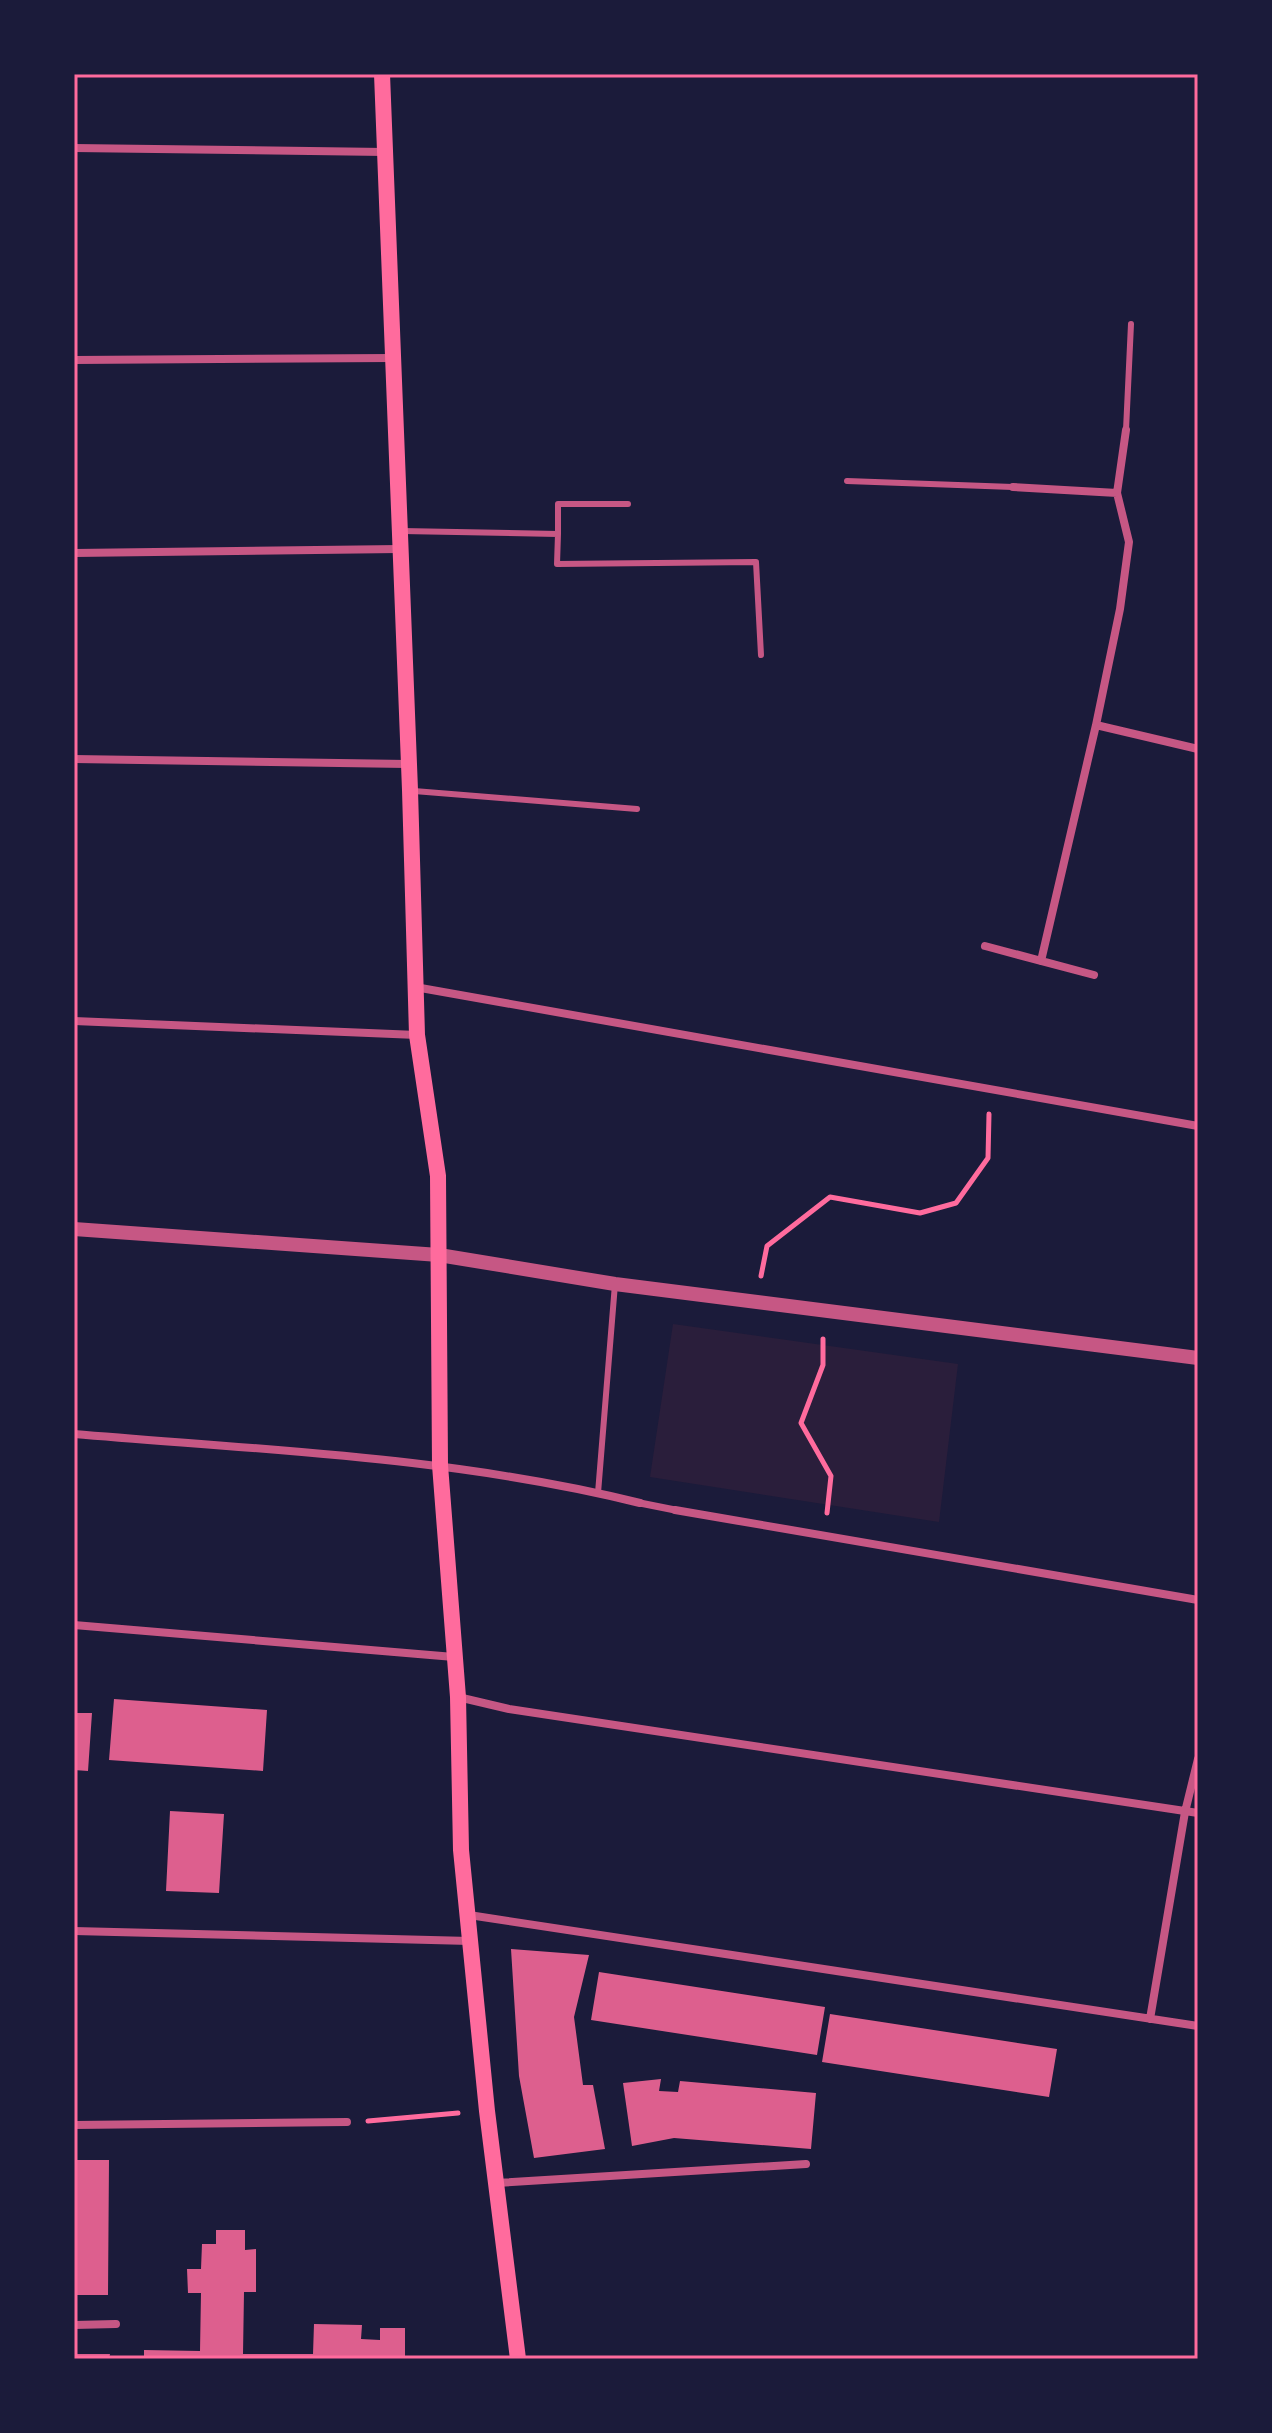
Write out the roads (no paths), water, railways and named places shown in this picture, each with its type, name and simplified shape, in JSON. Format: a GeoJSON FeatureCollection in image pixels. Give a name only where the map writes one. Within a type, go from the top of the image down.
{"type":"FeatureCollection","features":[{"type":"Feature","properties":{"kind":"main road"},"geometry":{"type":"LineString","coordinates":[[382,74],[417,1035],[438,1176],[440,1465],[458,1697],[461,1850],[487,2111],[518,2359]]}},
{"type":"Feature","properties":{"kind":"street"},"geometry":{"type":"LineString","coordinates":[[74,148],[385,152]]}},
{"type":"Feature","properties":{"kind":"street"},"geometry":{"type":"LineString","coordinates":[[74,360],[392,358]]}},
{"type":"Feature","properties":{"kind":"street"},"geometry":{"type":"LineString","coordinates":[[1041,961],[1120,609],[1129,542],[1117,493],[1126,430]]}},
{"type":"Feature","properties":{"kind":"street"},"geometry":{"type":"LineString","coordinates":[[1013,487],[1117,493]]}},
{"type":"Feature","properties":{"kind":"street"},"geometry":{"type":"LineString","coordinates":[[74,553],[399,549]]}},
{"type":"Feature","properties":{"kind":"street"},"geometry":{"type":"LineString","coordinates":[[1096,725],[1198,749]]}},
{"type":"Feature","properties":{"kind":"street"},"geometry":{"type":"LineString","coordinates":[[74,759],[407,764]]}},
{"type":"Feature","properties":{"kind":"street"},"geometry":{"type":"LineString","coordinates":[[985,946],[1094,975]]}},
{"type":"Feature","properties":{"kind":"street"},"geometry":{"type":"LineString","coordinates":[[415,987],[1198,1126]]}},
{"type":"Feature","properties":{"kind":"street"},"geometry":{"type":"LineString","coordinates":[[74,1021],[417,1035]]}},
{"type":"Feature","properties":{"kind":"street"},"geometry":{"type":"LineString","coordinates":[[74,1229],[439,1255],[615,1284],[1198,1358]]}},
{"type":"Feature","properties":{"kind":"street"},"geometry":{"type":"LineString","coordinates":[[74,1434],[440,1465],[675,1510],[1198,1600]]}},
{"type":"Feature","properties":{"kind":"street"},"geometry":{"type":"LineString","coordinates":[[74,1625],[454,1657]]}},
{"type":"Feature","properties":{"kind":"street"},"geometry":{"type":"LineString","coordinates":[[458,1697],[509,1709],[1198,1813]]}},
{"type":"Feature","properties":{"kind":"street"},"geometry":{"type":"LineString","coordinates":[[1150,2019],[1185,1812],[1198,1759]]}},
{"type":"Feature","properties":{"kind":"street"},"geometry":{"type":"LineString","coordinates":[[469,1915],[1198,2026]]}},
{"type":"Feature","properties":{"kind":"street"},"geometry":{"type":"LineString","coordinates":[[74,1931],[470,1941]]}},
{"type":"Feature","properties":{"kind":"street"},"geometry":{"type":"LineString","coordinates":[[74,2125],[347,2122]]}},
{"type":"Feature","properties":{"kind":"street"},"geometry":{"type":"LineString","coordinates":[[496,2183],[806,2164]]}},
{"type":"Feature","properties":{"kind":"street"},"geometry":{"type":"LineString","coordinates":[[74,2325],[116,2324]]}},
{"type":"Feature","properties":{"kind":"lane"},"geometry":{"type":"LineString","coordinates":[[1126,430],[1131,324]]}},
{"type":"Feature","properties":{"kind":"lane"},"geometry":{"type":"LineString","coordinates":[[847,481],[1013,487]]}},
{"type":"Feature","properties":{"kind":"lane"},"geometry":{"type":"LineString","coordinates":[[628,504],[558,504],[557,564],[756,562],[761,655]]}},
{"type":"Feature","properties":{"kind":"lane"},"geometry":{"type":"LineString","coordinates":[[398,531],[558,534]]}},
{"type":"Feature","properties":{"kind":"lane"},"geometry":{"type":"LineString","coordinates":[[410,790],[637,809]]}},
{"type":"Feature","properties":{"kind":"lane"},"geometry":{"type":"LineString","coordinates":[[598,1493],[615,1284]]}}]}
